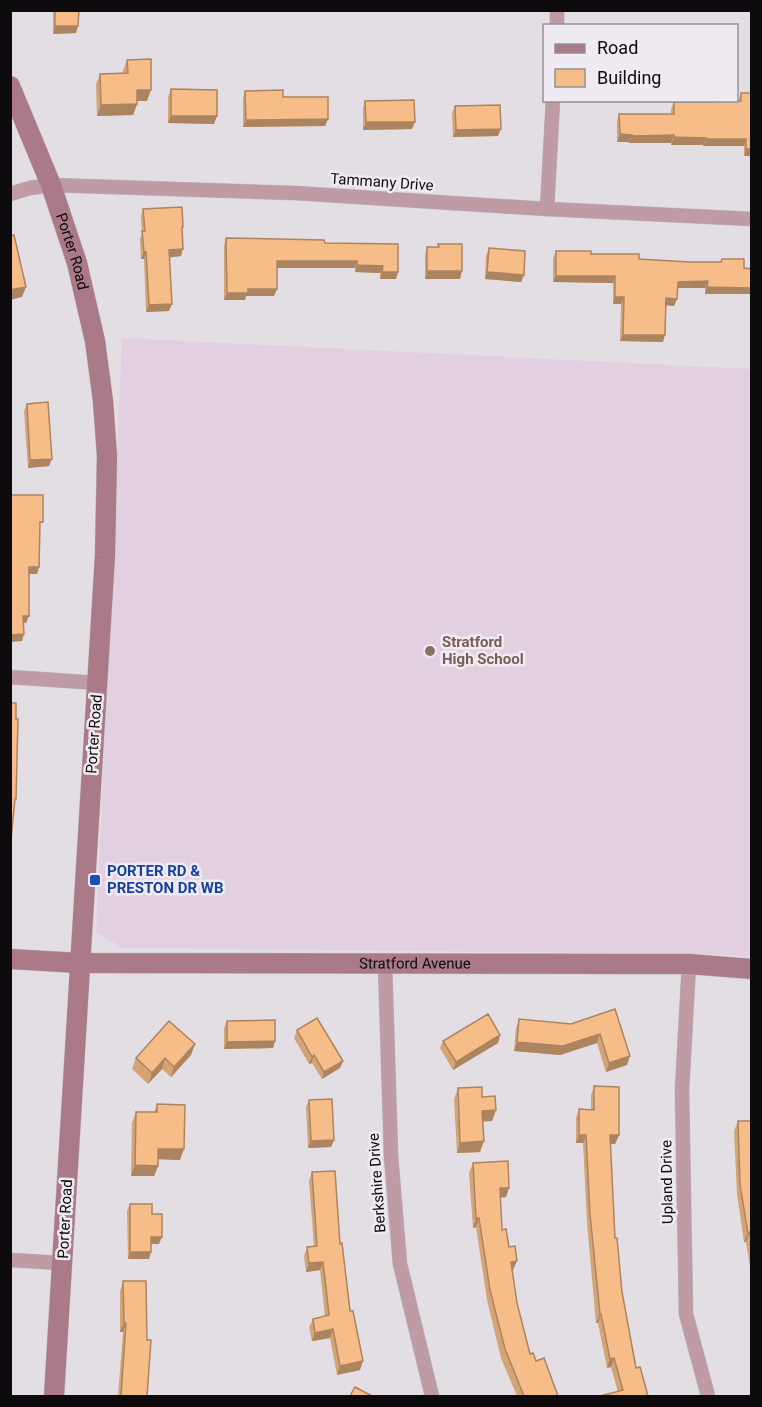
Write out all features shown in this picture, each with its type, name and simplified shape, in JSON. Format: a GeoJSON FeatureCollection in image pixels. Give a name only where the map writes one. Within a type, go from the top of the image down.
{"type":"FeatureCollection","features":[{"type":"Feature","properties":{"kind":"street","name":"Porter Road"},"geometry":{"type":"LineString","coordinates":[[10,86],[51,186],[77,263],[95,341],[107,456],[105,555],[98,683],[54,1396]]}},
{"type":"Feature","properties":{"kind":"street"},"geometry":{"type":"LineString","coordinates":[[547,209],[553,102]]}},
{"type":"Feature","properties":{"kind":"street","name":"Tammany Drive"},"geometry":{"type":"LineString","coordinates":[[10,194],[30,188],[51,186],[295,193],[752,219]]}},
{"type":"Feature","properties":{"kind":"street"},"geometry":{"type":"LineString","coordinates":[[10,677],[98,683]]}},
{"type":"Feature","properties":{"kind":"street","name":"Stratford Avenue"},"geometry":{"type":"LineString","coordinates":[[10,959],[79,963],[689,964],[752,969]]}},
{"type":"Feature","properties":{"kind":"street","name":"Berkshire Drive"},"geometry":{"type":"LineString","coordinates":[[385,963],[390,1156],[400,1264],[432,1396]]}},
{"type":"Feature","properties":{"kind":"street","name":"Upland Drive"},"geometry":{"type":"LineString","coordinates":[[689,964],[682,1090],[686,1314],[708,1396]]}},
{"type":"Feature","properties":{"kind":"street"},"geometry":{"type":"LineString","coordinates":[[10,1260],[63,1263]]}},
{"type":"Feature","properties":{"kind":"shaded area","name":"Stratford High School"},"geometry":{"type":"Polygon","coordinates":[[[122,338],[751,369],[751,956],[123,948],[96,933],[122,338]]]}},
{"type":"Feature","properties":{"kind":"building"},"geometry":{"type":"Polygon","coordinates":[[[55,10],[79,10],[78,26],[55,26],[55,10]]]}},
{"type":"Feature","properties":{"kind":"building"},"geometry":{"type":"Polygon","coordinates":[[[151,59],[151,90],[137,90],[137,104],[101,105],[100,74],[128,73],[127,60],[151,59]]]}},
{"type":"Feature","properties":{"kind":"building"},"geometry":{"type":"Polygon","coordinates":[[[171,89],[217,90],[217,116],[171,116],[171,89]]]}},
{"type":"Feature","properties":{"kind":"building"},"geometry":{"type":"Polygon","coordinates":[[[283,90],[283,97],[328,97],[328,119],[246,120],[245,91],[283,90]]]}},
{"type":"Feature","properties":{"kind":"building"},"geometry":{"type":"Polygon","coordinates":[[[741,93],[752,93],[752,149],[746,149],[746,139],[620,134],[619,114],[674,114],[674,102],[741,101],[741,93]]]}},
{"type":"Feature","properties":{"kind":"building"},"geometry":{"type":"Polygon","coordinates":[[[414,100],[415,122],[366,122],[365,101],[414,100]]]}},
{"type":"Feature","properties":{"kind":"building"},"geometry":{"type":"Polygon","coordinates":[[[500,105],[501,129],[456,130],[455,106],[500,105]]]}},
{"type":"Feature","properties":{"kind":"building"},"geometry":{"type":"Polygon","coordinates":[[[182,207],[183,249],[169,250],[172,304],[149,305],[146,252],[144,252],[142,231],[145,231],[143,209],[182,207]]]}},
{"type":"Feature","properties":{"kind":"building"},"geometry":{"type":"Polygon","coordinates":[[[14,235],[26,287],[10,290],[10,236],[14,235]]]}},
{"type":"Feature","properties":{"kind":"building"},"geometry":{"type":"Polygon","coordinates":[[[226,238],[398,244],[398,272],[382,272],[383,266],[357,265],[357,261],[277,261],[277,289],[248,289],[248,293],[227,293],[226,238]]]}},
{"type":"Feature","properties":{"kind":"building"},"geometry":{"type":"Polygon","coordinates":[[[438,244],[462,244],[462,271],[427,271],[427,247],[439,247],[438,244]]]}},
{"type":"Feature","properties":{"kind":"building"},"geometry":{"type":"Polygon","coordinates":[[[489,248],[525,251],[524,275],[487,272],[489,248]]]}},
{"type":"Feature","properties":{"kind":"building"},"geometry":{"type":"Polygon","coordinates":[[[556,251],[639,254],[639,259],[689,262],[744,259],[744,268],[752,269],[752,288],[707,287],[708,281],[678,282],[677,299],[666,298],[665,335],[623,335],[624,297],[615,297],[615,276],[556,276],[556,251]]]}},
{"type":"Feature","properties":{"kind":"building"},"geometry":{"type":"Polygon","coordinates":[[[48,402],[52,459],[30,460],[27,404],[48,402]]]}},
{"type":"Feature","properties":{"kind":"building"},"geometry":{"type":"Polygon","coordinates":[[[10,495],[43,495],[43,522],[40,522],[39,567],[29,567],[29,616],[23,616],[24,634],[10,635],[10,495]]]}},
{"type":"Feature","properties":{"kind":"building"},"geometry":{"type":"Polygon","coordinates":[[[10,703],[16,703],[16,719],[18,719],[16,799],[10,850],[10,703]]]}},
{"type":"Feature","properties":{"kind":"building"},"geometry":{"type":"Polygon","coordinates":[[[615,1009],[630,1056],[609,1063],[600,1034],[563,1046],[517,1042],[519,1019],[571,1024],[615,1009]]]}},
{"type":"Feature","properties":{"kind":"building"},"geometry":{"type":"Polygon","coordinates":[[[488,1014],[500,1035],[456,1062],[443,1041],[488,1014]]]}},
{"type":"Feature","properties":{"kind":"building"},"geometry":{"type":"Polygon","coordinates":[[[317,1018],[343,1061],[324,1072],[314,1055],[312,1057],[297,1030],[317,1018]]]}},
{"type":"Feature","properties":{"kind":"building"},"geometry":{"type":"Polygon","coordinates":[[[275,1020],[275,1041],[227,1042],[227,1021],[275,1020]]]}},
{"type":"Feature","properties":{"kind":"building"},"geometry":{"type":"Polygon","coordinates":[[[169,1021],[195,1044],[174,1067],[165,1058],[152,1073],[136,1058],[169,1021]]]}},
{"type":"Feature","properties":{"kind":"building"},"geometry":{"type":"Polygon","coordinates":[[[594,1086],[619,1087],[619,1135],[610,1135],[615,1238],[617,1238],[622,1292],[636,1368],[640,1367],[648,1396],[600,1396],[623,1390],[614,1358],[610,1359],[600,1314],[590,1214],[586,1135],[579,1135],[579,1109],[594,1110],[594,1086]]]}},
{"type":"Feature","properties":{"kind":"building"},"geometry":{"type":"Polygon","coordinates":[[[482,1087],[482,1097],[495,1096],[496,1110],[482,1111],[484,1141],[460,1143],[458,1088],[482,1087]]]}},
{"type":"Feature","properties":{"kind":"building"},"geometry":{"type":"Polygon","coordinates":[[[332,1099],[334,1140],[311,1141],[309,1100],[332,1099]]]}},
{"type":"Feature","properties":{"kind":"building"},"geometry":{"type":"Polygon","coordinates":[[[157,1104],[185,1105],[184,1149],[158,1149],[158,1166],[135,1165],[136,1112],[157,1112],[157,1104]]]}},
{"type":"Feature","properties":{"kind":"building"},"geometry":{"type":"Polygon","coordinates":[[[738,1121],[752,1121],[752,1245],[740,1185],[738,1121]]]}},
{"type":"Feature","properties":{"kind":"building"},"geometry":{"type":"Polygon","coordinates":[[[508,1161],[509,1188],[500,1188],[502,1230],[506,1229],[509,1247],[515,1246],[517,1261],[511,1262],[517,1303],[530,1354],[533,1353],[536,1361],[544,1358],[558,1396],[524,1396],[505,1349],[490,1290],[479,1218],[476,1218],[473,1163],[508,1161]]]}},
{"type":"Feature","properties":{"kind":"building"},"geometry":{"type":"Polygon","coordinates":[[[335,1171],[340,1244],[342,1243],[350,1311],[353,1311],[363,1361],[340,1366],[333,1329],[315,1333],[313,1319],[329,1315],[323,1262],[309,1263],[307,1247],[317,1246],[312,1172],[335,1171]]]}},
{"type":"Feature","properties":{"kind":"building"},"geometry":{"type":"Polygon","coordinates":[[[130,1204],[152,1204],[152,1214],[162,1214],[162,1237],[151,1237],[151,1252],[130,1252],[130,1204]]]}},
{"type":"Feature","properties":{"kind":"building"},"geometry":{"type":"Polygon","coordinates":[[[123,1281],[146,1281],[147,1340],[151,1340],[147,1396],[121,1396],[126,1323],[124,1323],[123,1281]]]}},
{"type":"Feature","properties":{"kind":"building"},"geometry":{"type":"Polygon","coordinates":[[[355,1387],[372,1396],[350,1396],[355,1387]]]}},
{"type":"Feature","properties":{"kind":"place","name":"Stratford High School"},"geometry":{"type":"Point","coordinates":[430,651]}},
{"type":"Feature","properties":{"kind":"place","name":"PORTER RD & PRESTON DR WB"},"geometry":{"type":"Point","coordinates":[95,880]}}]}
